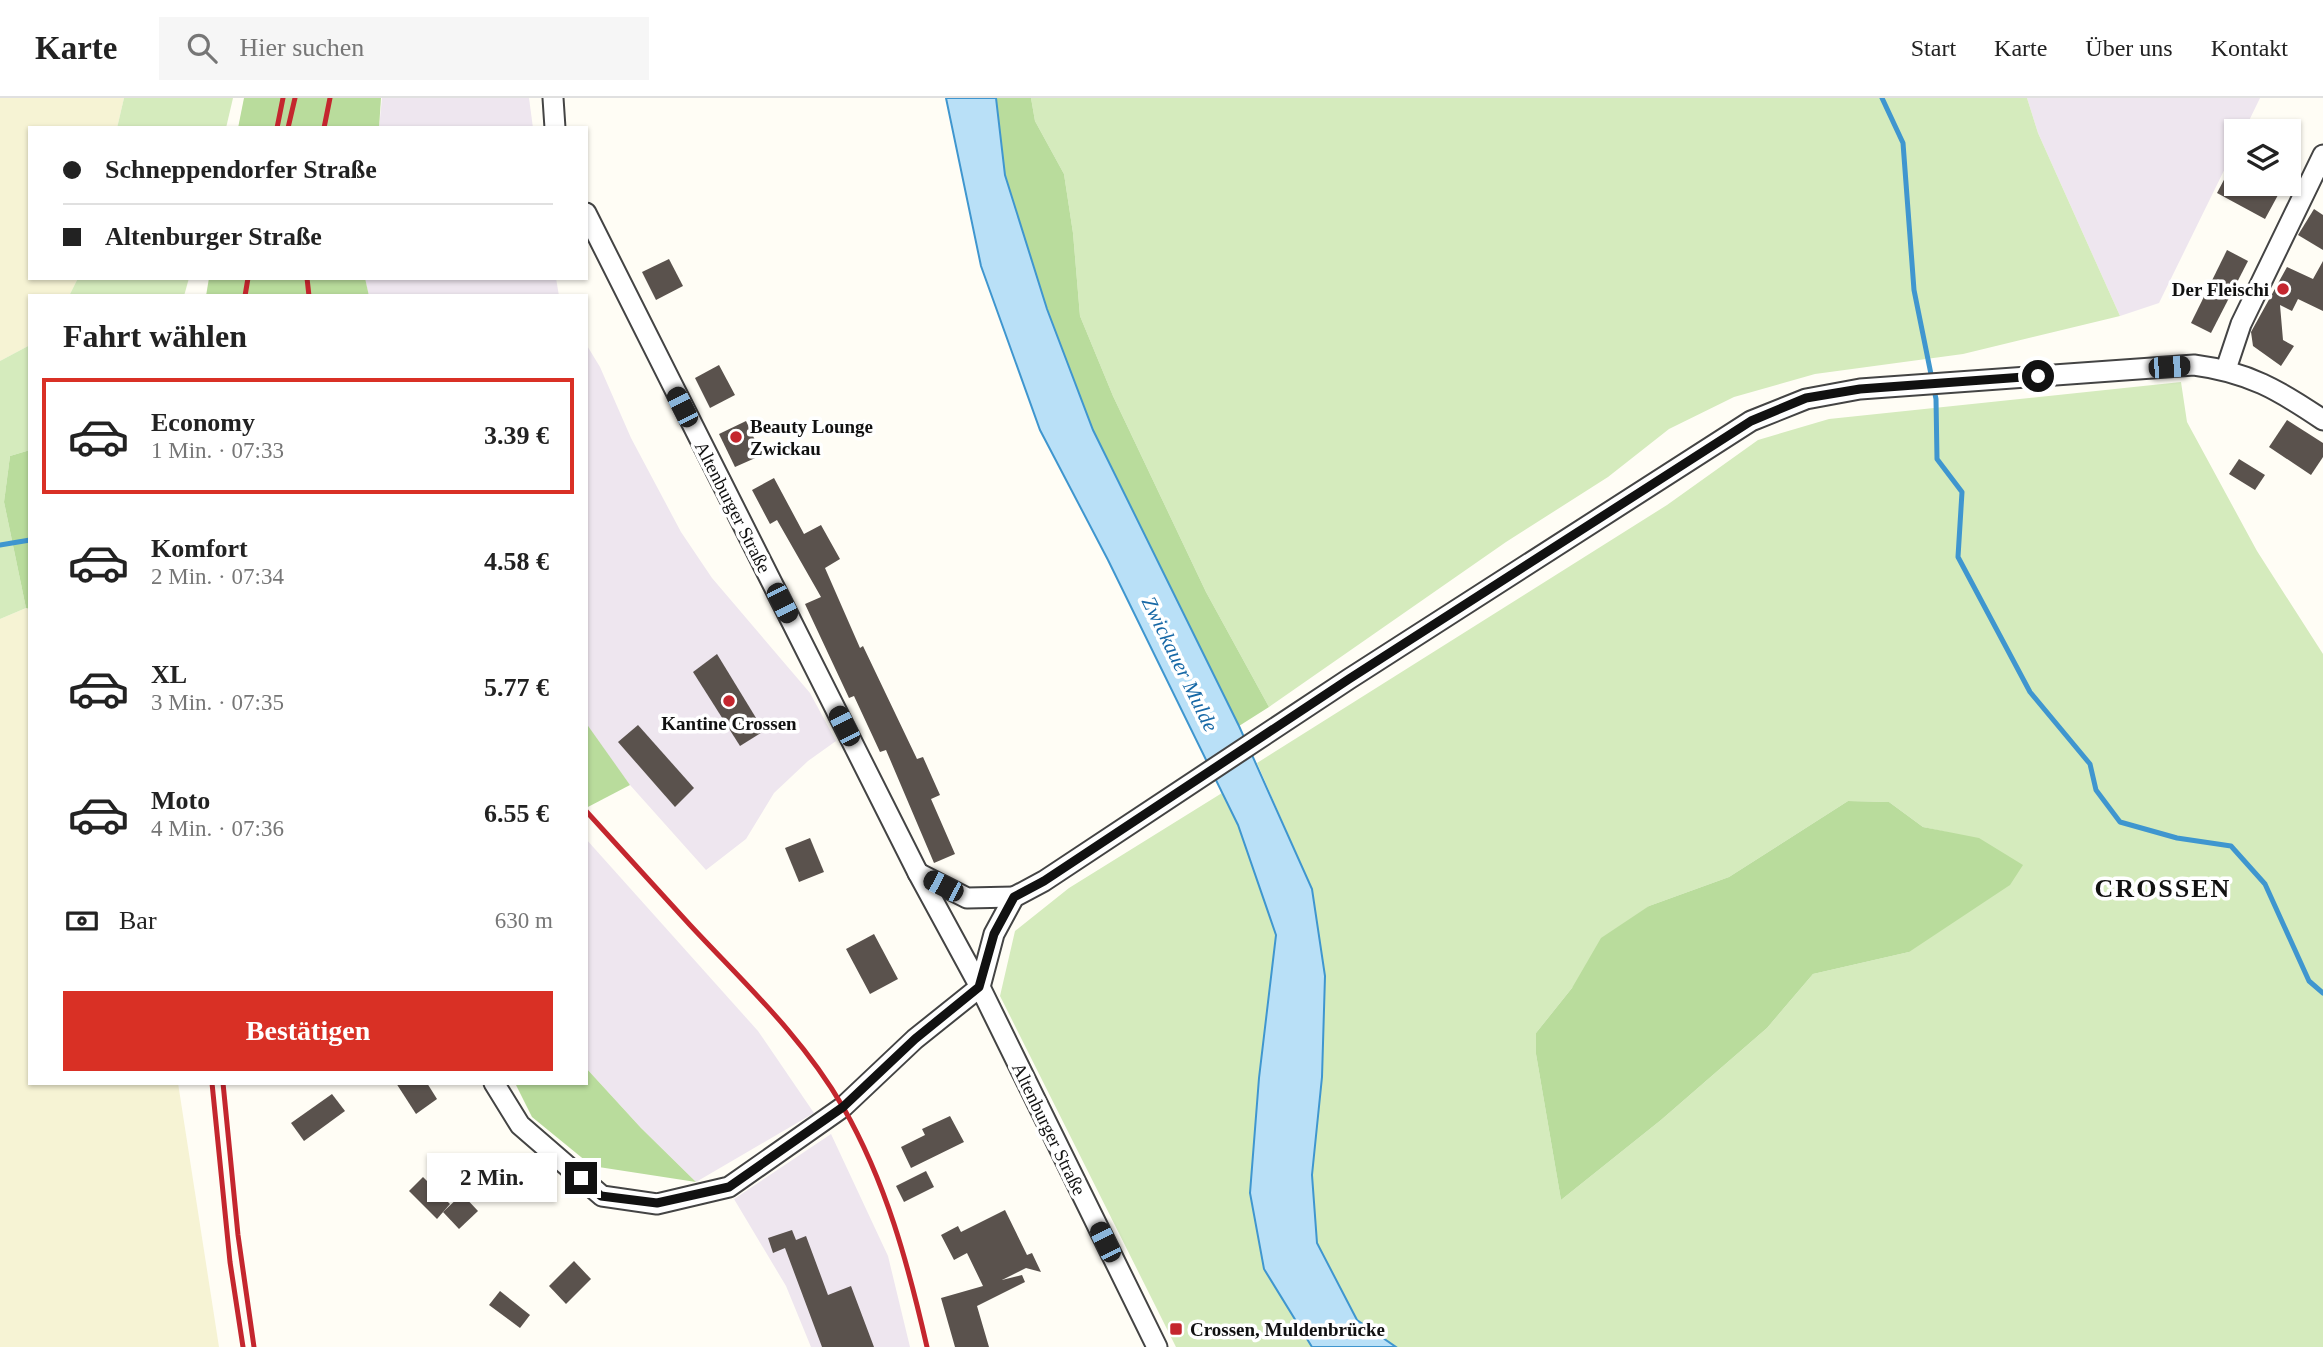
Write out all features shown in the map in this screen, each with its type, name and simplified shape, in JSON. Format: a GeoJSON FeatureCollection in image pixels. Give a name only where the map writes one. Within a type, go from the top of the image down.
{"type":"FeatureCollection","features":[{"type":"Feature","properties":{"kind":"street"},"geometry":{"type":"LineString","coordinates":[[553,98],[555,126]]}},
{"type":"Feature","properties":{"kind":"street"},"geometry":{"type":"LineString","coordinates":[[2226,369],[2241,324],[2323,155]]}},
{"type":"Feature","properties":{"kind":"street","name":"Altenburger Straße"},"geometry":{"type":"LineString","coordinates":[[588,217],[918,873],[979,987],[1157,1347]]}},
{"type":"Feature","properties":{"kind":"street"},"geometry":{"type":"LineString","coordinates":[[918,873],[967,898],[1014,897],[1044,881],[1349,679],[1751,421],[1806,398],[1860,389],[2194,365],[2226,369],[2261,381],[2323,420]]}},
{"type":"Feature","properties":{"kind":"street"},"geometry":{"type":"LineString","coordinates":[[495,1085],[520,1125],[601,1196],[657,1203],[729,1187],[843,1107],[915,1039],[979,987],[994,934],[1014,897]]}},
{"type":"Feature","properties":{"kind":"shaded area"},"geometry":{"type":"Polygon","coordinates":[[[0,98],[124,98],[117,126],[28,126],[28,280],[77,280],[70,294],[28,294],[28,346],[0,361],[0,98]]]}},
{"type":"Feature","properties":{"kind":"shaded area"},"geometry":{"type":"Polygon","coordinates":[[[382,98],[529,98],[533,126],[379,126],[382,98]]]}},
{"type":"Feature","properties":{"kind":"shaded area"},"geometry":{"type":"Polygon","coordinates":[[[2027,98],[2260,98],[2250,119],[2224,119],[2224,170],[2159,303],[2120,316],[2038,133],[2027,98]]]}},
{"type":"Feature","properties":{"kind":"shaded area"},"geometry":{"type":"Polygon","coordinates":[[[365,280],[556,280],[559,294],[369,294],[365,280]]]}},
{"type":"Feature","properties":{"kind":"shaded area"},"geometry":{"type":"Polygon","coordinates":[[[588,347],[600,367],[631,438],[681,532],[712,578],[810,693],[836,741],[808,761],[774,793],[746,839],[706,870],[630,785],[588,730],[588,347]]]}},
{"type":"Feature","properties":{"kind":"shaded area"},"geometry":{"type":"Polygon","coordinates":[[[28,608],[28,1085],[178,1085],[219,1347],[0,1347],[0,619],[28,608]]]}},
{"type":"Feature","properties":{"kind":"shaded area"},"geometry":{"type":"Polygon","coordinates":[[[588,841],[758,1031],[814,1113],[696,1182],[588,1070],[588,841]]]}},
{"type":"Feature","properties":{"kind":"shaded area"},"geometry":{"type":"Polygon","coordinates":[[[831,1134],[888,1256],[910,1347],[811,1347],[786,1286],[734,1199],[831,1134]]]}},
{"type":"Feature","properties":{"kind":"green space"},"geometry":{"type":"Polygon","coordinates":[[[124,98],[233,98],[226,126],[117,126],[124,98]]]}},
{"type":"Feature","properties":{"kind":"green space"},"geometry":{"type":"Polygon","coordinates":[[[244,98],[381,98],[379,126],[238,126],[244,98]]]}},
{"type":"Feature","properties":{"kind":"green space"},"geometry":{"type":"Polygon","coordinates":[[[996,98],[1031,98],[1035,121],[1064,174],[1073,233],[1080,316],[1113,396],[1206,592],[1269,707],[1239,726],[1093,430],[1047,309],[1005,174],[996,98]]]}},
{"type":"Feature","properties":{"kind":"green space"},"geometry":{"type":"Polygon","coordinates":[[[1031,98],[2027,98],[2038,133],[2120,316],[1963,354],[1815,374],[1734,397],[1669,429],[1608,477],[1506,542],[1269,707],[1206,592],[1113,396],[1080,316],[1073,233],[1064,174],[1035,121],[1031,98]]]}},
{"type":"Feature","properties":{"kind":"green space"},"geometry":{"type":"Polygon","coordinates":[[[77,280],[188,280],[185,294],[70,294],[77,280]]]}},
{"type":"Feature","properties":{"kind":"green space"},"geometry":{"type":"Polygon","coordinates":[[[209,280],[365,280],[369,294],[206,294],[209,280]]]}},
{"type":"Feature","properties":{"kind":"green space"},"geometry":{"type":"Polygon","coordinates":[[[28,346],[28,451],[10,456],[4,502],[26,608],[0,619],[0,361],[28,346]]]}},
{"type":"Feature","properties":{"kind":"green space"},"geometry":{"type":"Polygon","coordinates":[[[2181,382],[2187,422],[2257,551],[2323,654],[2323,1347],[1396,1347],[1357,1320],[1317,1243],[1312,1175],[1322,1077],[1325,975],[1312,889],[1257,763],[1667,505],[1758,440],[1829,419],[2181,382]],[[1848,801],[1729,877],[1649,906],[1572,988],[1536,1033],[1536,1054],[1561,1200],[1661,1120],[1767,1028],[1813,974],[1909,952],[1946,832],[1923,827],[1889,802],[1848,801]]]}},
{"type":"Feature","properties":{"kind":"green space"},"geometry":{"type":"Polygon","coordinates":[[[28,451],[28,608],[4,502],[10,456],[28,451]]]}},
{"type":"Feature","properties":{"kind":"green space"},"geometry":{"type":"Polygon","coordinates":[[[588,726],[630,785],[588,807],[588,726]]]}},
{"type":"Feature","properties":{"kind":"green space"},"geometry":{"type":"Polygon","coordinates":[[[1222,793],[1238,825],[1276,935],[1259,1078],[1312,1347],[1176,1347],[1000,996],[1015,931],[1069,888],[1222,793]]]}},
{"type":"Feature","properties":{"kind":"green space"},"geometry":{"type":"Polygon","coordinates":[[[1848,801],[1889,802],[1923,827],[1979,838],[2023,865],[2010,885],[1909,952],[1813,974],[1767,1028],[1661,1120],[1561,1200],[1536,1054],[1536,1033],[1572,988],[1601,938],[1649,906],[1729,877],[1848,801]]]}},
{"type":"Feature","properties":{"kind":"green space"},"geometry":{"type":"Polygon","coordinates":[[[588,1070],[696,1182],[592,1166],[532,1117],[516,1085],[588,1085],[588,1070]]]}},
{"type":"Feature","properties":{"kind":"water","name":"Zwickauer Mulde"},"geometry":{"type":"Polygon","coordinates":[[[946,98],[996,98],[1005,175],[1047,309],[1093,430],[1239,726],[1312,889],[1325,976],[1322,1077],[1312,1175],[1317,1243],[1357,1320],[1396,1347],[1312,1347],[1264,1269],[1250,1193],[1259,1078],[1276,935],[1238,825],[1108,560],[1040,430],[981,266],[946,98]]]}},
{"type":"Feature","properties":{"kind":"building"},"geometry":{"type":"Polygon","coordinates":[[[2224,180],[2224,196],[2277,196],[2265,219],[2217,193],[2224,180]]]}},
{"type":"Feature","properties":{"kind":"building"},"geometry":{"type":"Polygon","coordinates":[[[2314,209],[2323,215],[2323,250],[2298,235],[2314,209]]]}},
{"type":"Feature","properties":{"kind":"building"},"geometry":{"type":"Polygon","coordinates":[[[2227,250],[2248,261],[2211,333],[2191,323],[2227,250]]]}},
{"type":"Feature","properties":{"kind":"building"},"geometry":{"type":"Polygon","coordinates":[[[669,259],[683,286],[656,300],[642,272],[669,259]]]}},
{"type":"Feature","properties":{"kind":"building"},"geometry":{"type":"Polygon","coordinates":[[[2323,261],[2323,311],[2298,299],[2292,311],[2280,305],[2283,340],[2294,346],[2281,366],[2253,346],[2251,332],[2287,267],[2313,279],[2323,261]]]}},
{"type":"Feature","properties":{"kind":"building"},"geometry":{"type":"Polygon","coordinates":[[[719,365],[735,395],[710,408],[695,378],[719,365]]]}},
{"type":"Feature","properties":{"kind":"building"},"geometry":{"type":"Polygon","coordinates":[[[2287,420],[2323,443],[2323,457],[2311,475],[2269,447],[2287,420]]]}},
{"type":"Feature","properties":{"kind":"building"},"geometry":{"type":"Polygon","coordinates":[[[746,421],[762,455],[735,467],[719,434],[746,421]]]}},
{"type":"Feature","properties":{"kind":"building"},"geometry":{"type":"Polygon","coordinates":[[[2239,459],[2265,475],[2255,490],[2229,474],[2239,459]]]}},
{"type":"Feature","properties":{"kind":"building"},"geometry":{"type":"Polygon","coordinates":[[[774,478],[804,534],[821,525],[840,559],[825,568],[860,648],[863,646],[917,759],[923,757],[940,795],[931,799],[955,854],[934,863],[886,750],[880,752],[854,696],[849,698],[805,604],[821,597],[777,520],[770,524],[752,490],[774,478]]]}},
{"type":"Feature","properties":{"kind":"building","name":"Kantine Crossen"},"geometry":{"type":"Polygon","coordinates":[[[717,654],[764,731],[740,746],[693,672],[717,654]]]}},
{"type":"Feature","properties":{"kind":"building"},"geometry":{"type":"Polygon","coordinates":[[[638,725],[694,788],[675,807],[618,742],[638,725]]]}},
{"type":"Feature","properties":{"kind":"building"},"geometry":{"type":"Polygon","coordinates":[[[810,838],[824,872],[799,882],[785,848],[810,838]]]}},
{"type":"Feature","properties":{"kind":"building"},"geometry":{"type":"Polygon","coordinates":[[[874,934],[898,979],[870,994],[846,949],[874,934]]]}},
{"type":"Feature","properties":{"kind":"building"},"geometry":{"type":"Polygon","coordinates":[[[397,1085],[428,1085],[437,1099],[416,1114],[397,1085]]]}},
{"type":"Feature","properties":{"kind":"building"},"geometry":{"type":"Polygon","coordinates":[[[332,1094],[345,1111],[304,1141],[291,1123],[332,1094]]]}},
{"type":"Feature","properties":{"kind":"building"},"geometry":{"type":"Polygon","coordinates":[[[950,1116],[964,1142],[911,1168],[901,1147],[925,1135],[922,1129],[950,1116]]]}},
{"type":"Feature","properties":{"kind":"building"},"geometry":{"type":"Polygon","coordinates":[[[926,1171],[934,1187],[904,1202],[896,1186],[926,1171]]]}},
{"type":"Feature","properties":{"kind":"building"},"geometry":{"type":"Polygon","coordinates":[[[423,1177],[450,1204],[437,1219],[409,1191],[423,1177]]]}},
{"type":"Feature","properties":{"kind":"building"},"geometry":{"type":"Polygon","coordinates":[[[462,1194],[478,1211],[459,1229],[443,1212],[462,1194]]]}},
{"type":"Feature","properties":{"kind":"building"},"geometry":{"type":"Polygon","coordinates":[[[1005,1210],[1027,1255],[1032,1253],[1041,1272],[1026,1268],[1002,1280],[1022,1275],[1025,1282],[977,1306],[989,1347],[955,1347],[941,1298],[983,1286],[967,1253],[954,1260],[941,1235],[958,1226],[961,1232],[1005,1210]]]}},
{"type":"Feature","properties":{"kind":"building"},"geometry":{"type":"Polygon","coordinates":[[[792,1230],[796,1240],[806,1236],[828,1295],[851,1286],[874,1347],[822,1347],[785,1248],[773,1253],[768,1238],[792,1230]]]}},
{"type":"Feature","properties":{"kind":"building"},"geometry":{"type":"Polygon","coordinates":[[[574,1261],[591,1279],[566,1304],[549,1286],[574,1261]]]}},
{"type":"Feature","properties":{"kind":"building"},"geometry":{"type":"Polygon","coordinates":[[[500,1291],[530,1315],[520,1328],[489,1305],[500,1291]]]}},
{"type":"Feature","properties":{"kind":"waterway"},"geometry":{"type":"LineString","coordinates":[[1882,98],[1903,143],[1914,290],[1936,399],[1937,459],[1962,492],[1958,557],[2030,692],[2090,764],[2096,790],[2120,822],[2177,838],[2231,846],[2265,884],[2309,981],[2323,993]]}},
{"type":"Feature","properties":{"kind":"waterway"},"geometry":{"type":"LineString","coordinates":[[0,545],[28,540]]}},
{"type":"Feature","properties":{"kind":"railway"},"geometry":{"type":"LineString","coordinates":[[277,126],[283,98]]}},
{"type":"Feature","properties":{"kind":"railway"},"geometry":{"type":"LineString","coordinates":[[288,126],[295,98]]}},
{"type":"Feature","properties":{"kind":"railway"},"geometry":{"type":"LineString","coordinates":[[324,126],[330,98]]}},
{"type":"Feature","properties":{"kind":"railway"},"geometry":{"type":"LineString","coordinates":[[245,294],[248,280]]}},
{"type":"Feature","properties":{"kind":"railway"},"geometry":{"type":"LineString","coordinates":[[307,280],[309,294]]}},
{"type":"Feature","properties":{"kind":"railway"},"geometry":{"type":"LineString","coordinates":[[588,813],[772,1012],[827,1081],[872,1164],[894,1224],[927,1347]]}},
{"type":"Feature","properties":{"kind":"railway"},"geometry":{"type":"LineString","coordinates":[[212,1085],[230,1262],[243,1347]]}},
{"type":"Feature","properties":{"kind":"railway"},"geometry":{"type":"LineString","coordinates":[[223,1085],[238,1235],[254,1347]]}},
{"type":"Feature","properties":{"kind":"place","name":"Der Fleischi"},"geometry":{"type":"Point","coordinates":[2283,289]}},
{"type":"Feature","properties":{"kind":"place","name":"Beauty Lounge Zwickau"},"geometry":{"type":"Point","coordinates":[736,437]}},
{"type":"Feature","properties":{"kind":"place","name":"Kantine Crossen"},"geometry":{"type":"Point","coordinates":[729,701]}},
{"type":"Feature","properties":{"kind":"place","name":"Crossen, Muldenbrücke"},"geometry":{"type":"Point","coordinates":[1176,1329]}},
{"type":"Feature","properties":{"kind":"district","name":"CROSSEN"},"geometry":{"type":"Point","coordinates":[2163,888]}},
{"type":"Feature","properties":{"kind":"route"},"geometry":{"type":"LineString","coordinates":[[581,1178],[601,1196],[657,1203],[729,1187],[843,1107],[915,1039],[979,987],[994,934],[1014,897],[1044,881],[1349,679],[1751,421],[1806,398],[1860,389],[2038,376]]}}]}
